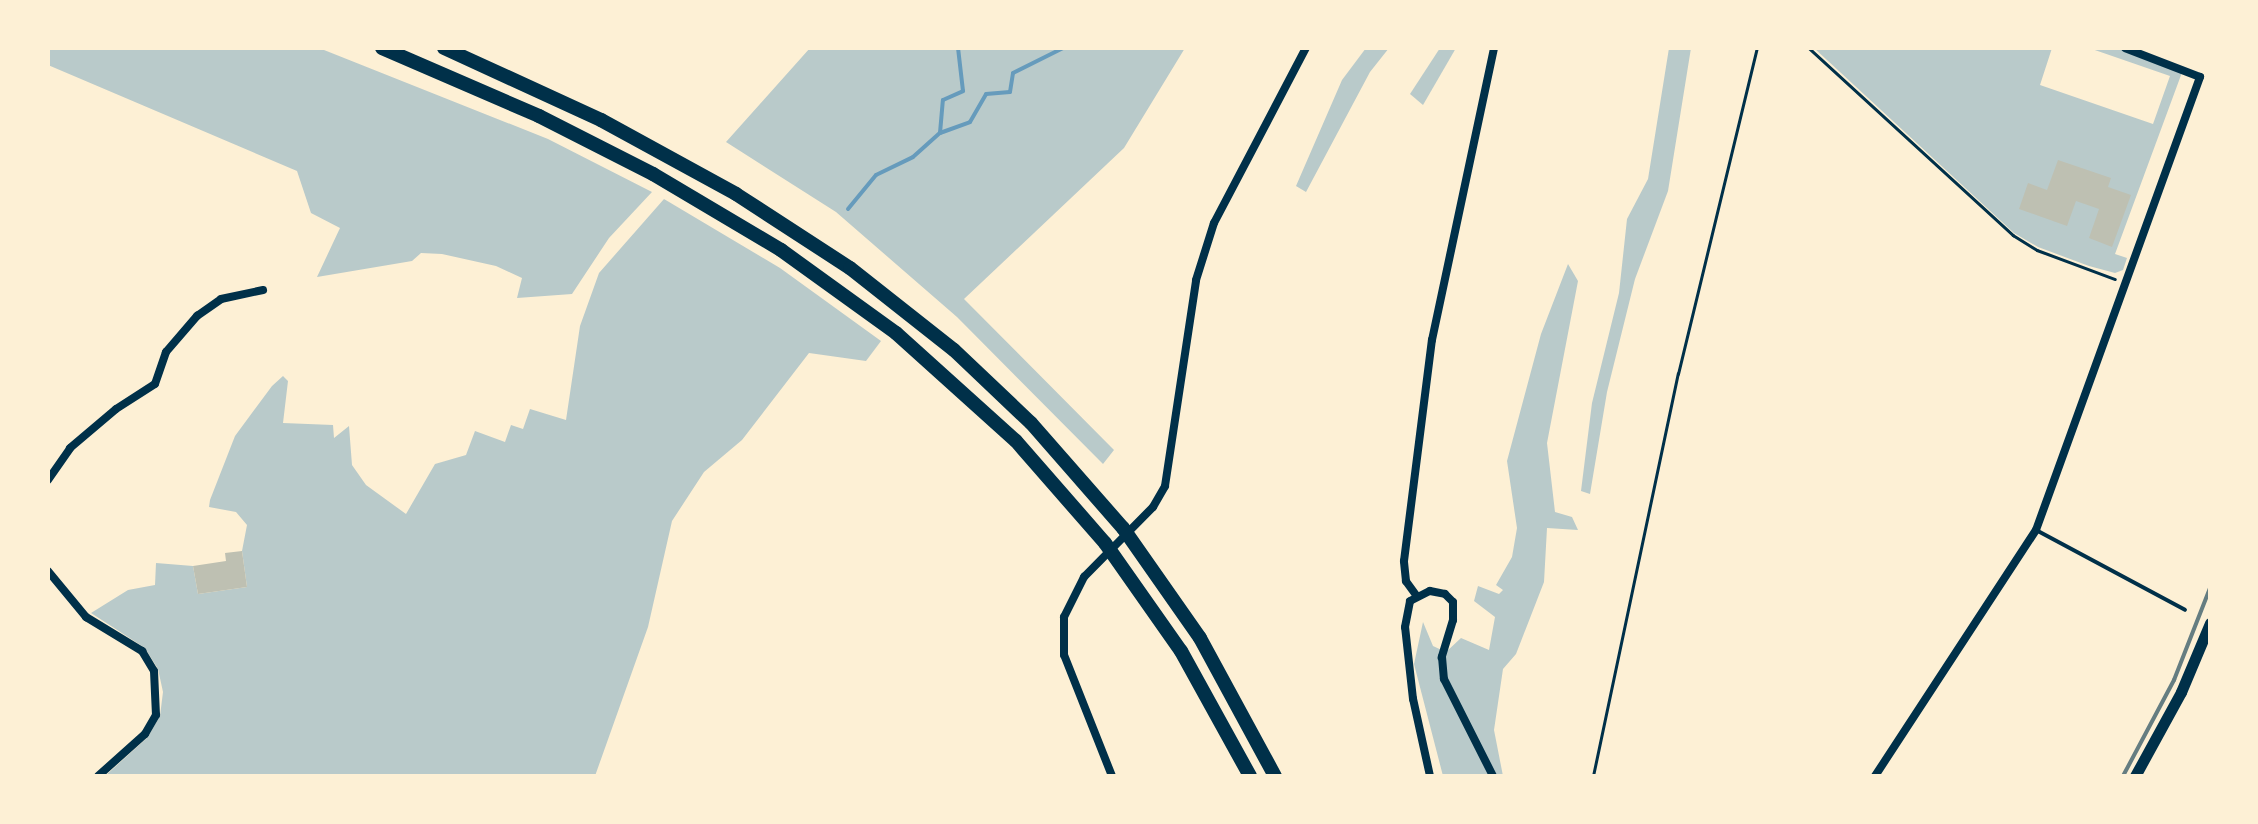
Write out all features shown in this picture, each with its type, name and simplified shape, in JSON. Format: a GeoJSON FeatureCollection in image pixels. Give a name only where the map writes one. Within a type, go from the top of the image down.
{"type":"FeatureCollection","features":[{"type":"Feature","properties":{"kind":"highway"},"geometry":{"type":"LineString","coordinates":[[382,48],[539,116],[654,174],[781,250],[896,333],[1016,441],[1105,543],[1181,651],[1250,776]]}},
{"type":"Feature","properties":{"kind":"highway"},"geometry":{"type":"LineString","coordinates":[[444,48],[672,157],[794,230],[912,314],[1031,423],[1122,528],[1208,653],[1275,776]]}},
{"type":"Feature","properties":{"kind":"main road"},"geometry":{"type":"LineString","coordinates":[[2135,776],[2181,692],[2210,625]]}},
{"type":"Feature","properties":{"kind":"street"},"geometry":{"type":"LineString","coordinates":[[1112,776],[1064,654],[1068,600],[1084,577],[1153,507],[1165,486],[1196,280],[1214,222],[1306,48]]}},
{"type":"Feature","properties":{"kind":"street"},"geometry":{"type":"LineString","coordinates":[[1416,596],[1406,581],[1404,560],[1432,340],[1494,48]]}},
{"type":"Feature","properties":{"kind":"street"},"geometry":{"type":"LineString","coordinates":[[1875,776],[2036,530],[2200,77],[2125,48]]}},
{"type":"Feature","properties":{"kind":"street"},"geometry":{"type":"LineString","coordinates":[[48,480],[70,448],[142,389],[155,384],[166,352],[197,316],[221,299],[263,290]]}},
{"type":"Feature","properties":{"kind":"street"},"geometry":{"type":"LineString","coordinates":[[48,571],[86,617],[142,651],[154,671],[156,715],[144,734],[98,776]]}},
{"type":"Feature","properties":{"kind":"street"},"geometry":{"type":"LineString","coordinates":[[1430,776],[1405,644],[1405,614],[1416,596],[1430,591],[1445,594],[1454,613],[1442,656],[1444,679],[1493,776]]}},
{"type":"Feature","properties":{"kind":"lane"},"geometry":{"type":"LineString","coordinates":[[2036,530],[2185,610]]}},
{"type":"Feature","properties":{"kind":"path"},"geometry":{"type":"LineString","coordinates":[[1593,776],[1678,374],[1757,48]]}},
{"type":"Feature","properties":{"kind":"path"},"geometry":{"type":"LineString","coordinates":[[1809,48],[2012,235],[2037,250],[2125,282]]}},
{"type":"Feature","properties":{"kind":"shaded area"},"geometry":{"type":"Polygon","coordinates":[[[48,48],[319,48],[548,139],[652,192],[609,238],[572,294],[517,298],[522,278],[496,266],[442,254],[421,253],[412,261],[317,277],[340,228],[311,213],[297,171],[48,65],[48,48]]]}},
{"type":"Feature","properties":{"kind":"shaded area"},"geometry":{"type":"Polygon","coordinates":[[[810,48],[1185,48],[1124,148],[964,299],[1114,450],[1103,464],[957,317],[836,212],[726,142],[810,48]]]}},
{"type":"Feature","properties":{"kind":"shaded area"},"geometry":{"type":"Polygon","coordinates":[[[1366,48],[1389,48],[1370,72],[1306,192],[1296,186],[1342,80],[1366,48]]]}},
{"type":"Feature","properties":{"kind":"shaded area"},"geometry":{"type":"Polygon","coordinates":[[[1440,48],[1456,48],[1423,105],[1410,94],[1440,48]]]}},
{"type":"Feature","properties":{"kind":"shaded area"},"geometry":{"type":"Polygon","coordinates":[[[1669,48],[1691,48],[1668,191],[1635,279],[1607,392],[1590,494],[1581,491],[1592,403],[1619,293],[1627,219],[1648,179],[1669,48]]]}},
{"type":"Feature","properties":{"kind":"shaded area"},"geometry":{"type":"Polygon","coordinates":[[[1814,48],[2052,48],[2040,85],[2153,124],[2170,76],[2089,48],[2121,48],[2184,67],[2115,254],[2127,258],[2123,270],[2115,273],[2089,266],[2038,247],[2014,233],[1814,48]]]}},
{"type":"Feature","properties":{"kind":"shaded area"},"geometry":{"type":"Polygon","coordinates":[[[664,199],[780,268],[881,341],[866,361],[809,353],[742,440],[704,472],[672,521],[648,627],[595,776],[105,776],[148,737],[160,716],[163,692],[158,669],[145,648],[91,613],[128,590],[155,585],[156,563],[193,566],[198,594],[247,587],[242,551],[247,525],[236,512],[209,507],[235,436],[272,386],[283,376],[288,381],[283,423],[333,425],[334,438],[349,426],[352,465],[366,485],[406,514],[435,464],[466,455],[475,431],[505,442],[511,425],[523,429],[530,409],[566,420],[580,326],[599,273],[664,199]]]}},
{"type":"Feature","properties":{"kind":"shaded area"},"geometry":{"type":"Polygon","coordinates":[[[1568,264],[1578,281],[1547,443],[1555,512],[1572,517],[1578,530],[1547,528],[1544,582],[1516,654],[1503,669],[1494,730],[1503,776],[1443,776],[1414,664],[1423,622],[1433,646],[1446,652],[1461,638],[1489,650],[1495,617],[1474,601],[1478,586],[1499,594],[1503,590],[1496,585],[1512,557],[1517,528],[1507,461],[1541,334],[1568,264]]]}},
{"type":"Feature","properties":{"kind":"building"},"geometry":{"type":"Polygon","coordinates":[[[2058,160],[2111,178],[2108,187],[2131,195],[2112,247],[2089,238],[2099,209],[2076,201],[2067,226],[2019,209],[2028,183],[2047,190],[2058,160]]]}},
{"type":"Feature","properties":{"kind":"building"},"geometry":{"type":"Polygon","coordinates":[[[242,551],[247,587],[198,594],[193,566],[226,561],[225,553],[242,551]]]}},
{"type":"Feature","properties":{"kind":"waterway"},"geometry":{"type":"LineString","coordinates":[[940,133],[943,100],[963,91],[958,48]]}},
{"type":"Feature","properties":{"kind":"waterway"},"geometry":{"type":"LineString","coordinates":[[848,209],[876,175],[913,157],[940,133],[970,122],[986,94],[1010,92],[1013,73],[1063,48]]}},
{"type":"Feature","properties":{"kind":"railway"},"geometry":{"type":"LineString","coordinates":[[2123,776],[2174,680],[2210,588]]}}]}
